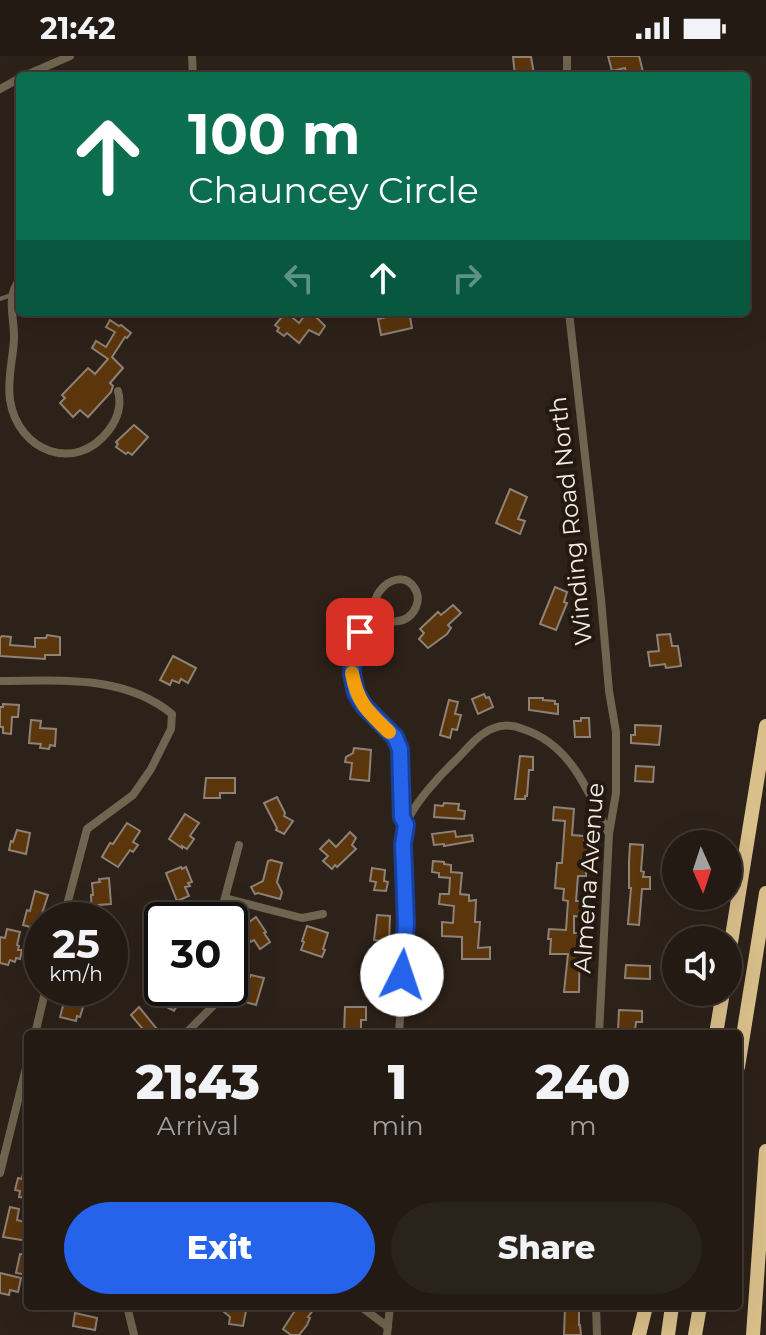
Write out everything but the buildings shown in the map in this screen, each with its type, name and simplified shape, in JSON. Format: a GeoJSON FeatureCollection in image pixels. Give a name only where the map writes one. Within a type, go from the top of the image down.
{"type":"FeatureCollection","features":[{"type":"Feature","properties":{"kind":"highway"},"geometry":{"type":"LineString","coordinates":[[734,926],[766,726]]}},
{"type":"Feature","properties":{"kind":"highway"},"geometry":{"type":"LineString","coordinates":[[742,1042],[766,893]]}},
{"type":"Feature","properties":{"kind":"highway"},"geometry":{"type":"LineString","coordinates":[[716,1030],[721,1006]]}},
{"type":"Feature","properties":{"kind":"highway"},"geometry":{"type":"LineString","coordinates":[[753,1335],[766,1151]]}},
{"type":"Feature","properties":{"kind":"highway"},"geometry":{"type":"LineString","coordinates":[[639,1335],[645,1310]]}},
{"type":"Feature","properties":{"kind":"highway"},"geometry":{"type":"LineString","coordinates":[[668,1335],[671,1310]]}},
{"type":"Feature","properties":{"kind":"highway"},"geometry":{"type":"LineString","coordinates":[[695,1335],[699,1310]]}},
{"type":"Feature","properties":{"kind":"street"},"geometry":{"type":"LineString","coordinates":[[33,72],[70,56]]}},
{"type":"Feature","properties":{"kind":"street"},"geometry":{"type":"LineString","coordinates":[[16,285],[11,295],[14,338],[10,402],[19,427],[32,441],[47,451],[62,454],[89,449],[100,442],[118,418],[118,391]]}},
{"type":"Feature","properties":{"kind":"street","name":"Winding Road North"},"geometry":{"type":"LineString","coordinates":[[569,316],[615,725]]}},
{"type":"Feature","properties":{"kind":"street"},"geometry":{"type":"LineString","coordinates":[[372,616],[392,622],[408,618],[415,611],[415,587],[399,579],[389,582],[377,596],[372,616],[360,632],[353,650],[352,674],[356,693],[364,706],[395,737],[400,749],[402,817],[406,825]]}},
{"type":"Feature","properties":{"kind":"street"},"geometry":{"type":"LineString","coordinates":[[0,681],[89,681],[137,693],[172,714],[171,729],[151,769],[133,795],[87,829],[68,902]]}},
{"type":"Feature","properties":{"kind":"street"},"geometry":{"type":"LineString","coordinates":[[399,1030],[406,923],[403,844],[406,825],[419,803],[453,763],[486,731],[506,725],[549,740],[572,763],[609,834]]}},
{"type":"Feature","properties":{"kind":"street","name":"Almena Avenue"},"geometry":{"type":"LineString","coordinates":[[599,1030],[609,834],[616,793],[615,725]]}},
{"type":"Feature","properties":{"kind":"street"},"geometry":{"type":"LineString","coordinates":[[224,902],[239,845]]}},
{"type":"Feature","properties":{"kind":"street"},"geometry":{"type":"LineString","coordinates":[[225,898],[302,918],[323,914]]}},
{"type":"Feature","properties":{"kind":"street"},"geometry":{"type":"LineString","coordinates":[[36,1030],[42,1006]]}},
{"type":"Feature","properties":{"kind":"street"},"geometry":{"type":"LineString","coordinates":[[189,1030],[213,1006]]}},
{"type":"Feature","properties":{"kind":"street"},"geometry":{"type":"LineString","coordinates":[[0,1173],[24,1076]]}},
{"type":"Feature","properties":{"kind":"street"},"geometry":{"type":"LineString","coordinates":[[128,1310],[134,1335]]}},
{"type":"Feature","properties":{"kind":"street"},"geometry":{"type":"LineString","coordinates":[[364,1310],[388,1331]]}},
{"type":"Feature","properties":{"kind":"street"},"geometry":{"type":"LineString","coordinates":[[388,1331],[390,1310]]}},
{"type":"Feature","properties":{"kind":"street"},"geometry":{"type":"LineString","coordinates":[[596,1310],[597,1335]]}},
{"type":"Feature","properties":{"kind":"lane"},"geometry":{"type":"LineString","coordinates":[[0,299],[11,295]]}},
{"type":"Feature","properties":{"kind":"slow traffic"},"geometry":{"type":"LineString","coordinates":[[352,673],[356,693],[364,706],[389,732]]}},
{"type":"Feature","properties":{"kind":"route"},"geometry":{"type":"LineString","coordinates":[[360,632],[353,650],[352,674],[356,693],[364,706],[395,737],[400,749],[402,817],[406,825],[403,844],[406,923],[402,975]]}}]}
